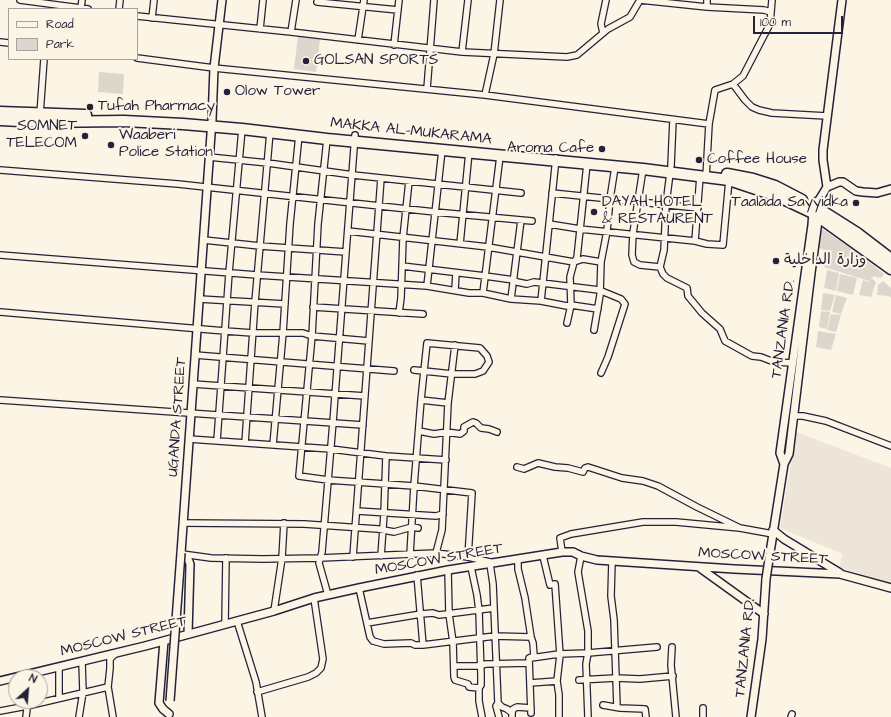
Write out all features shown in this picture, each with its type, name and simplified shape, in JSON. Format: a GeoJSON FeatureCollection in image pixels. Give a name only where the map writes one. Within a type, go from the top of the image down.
{"type":"FeatureCollection","features":[{"type":"Feature","properties":{"kind":"highway","name":"MAKKA AL-MUKARAMA"},"geometry":{"type":"LineString","coordinates":[[0,112],[212,123],[556,159],[671,169],[705,174],[740,176],[775,186],[817,209]]}},
{"type":"Feature","properties":{"kind":"highway","name":"MAKKA AL-MUKARAMA"},"geometry":{"type":"LineString","coordinates":[[0,120],[39,122],[212,123],[242,129],[327,139],[355,138],[500,156],[556,159],[615,167],[671,169]]}},
{"type":"Feature","properties":{"kind":"highway","name":"MAKKA AL-MUKARAMA"},"geometry":{"type":"LineString","coordinates":[[705,174],[729,180],[817,209]]}},
{"type":"Feature","properties":{"kind":"highway"},"geometry":{"type":"LineString","coordinates":[[817,209],[857,232],[891,259]]}},
{"type":"Feature","properties":{"kind":"highway"},"geometry":{"type":"LineString","coordinates":[[817,209],[891,269]]}},
{"type":"Feature","properties":{"kind":"street"},"geometry":{"type":"LineString","coordinates":[[20,0],[51,2],[81,8],[82,0]]}},
{"type":"Feature","properties":{"kind":"street"},"geometry":{"type":"LineString","coordinates":[[152,18],[154,0]]}},
{"type":"Feature","properties":{"kind":"street","name":"UGANDA STREET"},"geometry":{"type":"LineString","coordinates":[[169,716],[204,240],[214,68],[222,0]]}},
{"type":"Feature","properties":{"kind":"street"},"geometry":{"type":"LineString","coordinates":[[260,29],[263,0]]}},
{"type":"Feature","properties":{"kind":"street"},"geometry":{"type":"LineString","coordinates":[[291,32],[296,0]]}},
{"type":"Feature","properties":{"kind":"street"},"geometry":{"type":"LineString","coordinates":[[394,45],[399,0]]}},
{"type":"Feature","properties":{"kind":"street"},"geometry":{"type":"LineString","coordinates":[[427,89],[434,0]]}},
{"type":"Feature","properties":{"kind":"street"},"geometry":{"type":"LineString","coordinates":[[462,52],[468,0]]}},
{"type":"Feature","properties":{"kind":"street"},"geometry":{"type":"LineString","coordinates":[[485,95],[494,54],[500,0]]}},
{"type":"Feature","properties":{"kind":"street"},"geometry":{"type":"LineString","coordinates":[[603,33],[601,24],[606,0]]}},
{"type":"Feature","properties":{"kind":"street"},"geometry":{"type":"LineString","coordinates":[[138,16],[291,32],[430,49],[494,54],[567,57],[577,54],[608,28],[630,17],[640,0],[674,2],[707,7],[764,10],[771,12]]}},
{"type":"Feature","properties":{"kind":"street"},"geometry":{"type":"LineString","coordinates":[[707,0],[707,7]]}},
{"type":"Feature","properties":{"kind":"street"},"geometry":{"type":"LineString","coordinates":[[695,241],[698,208],[705,174],[709,124],[715,90],[733,84],[743,76],[770,24],[772,0]]}},
{"type":"Feature","properties":{"kind":"street"},"geometry":{"type":"LineString","coordinates":[[842,0],[823,155],[827,187],[843,182],[856,191],[877,193],[891,189]]}},
{"type":"Feature","properties":{"kind":"street"},"geometry":{"type":"LineString","coordinates":[[317,2],[363,3],[398,10]]}},
{"type":"Feature","properties":{"kind":"street"},"geometry":{"type":"LineString","coordinates":[[358,40],[363,3]]}},
{"type":"Feature","properties":{"kind":"street"},"geometry":{"type":"LineString","coordinates":[[138,58],[214,68],[485,95],[709,124]]}},
{"type":"Feature","properties":{"kind":"street"},"geometry":{"type":"LineString","coordinates":[[40,114],[44,60]]}},
{"type":"Feature","properties":{"kind":"street"},"geometry":{"type":"LineString","coordinates":[[733,84],[745,100],[752,107],[759,110],[772,113],[827,116]]}},
{"type":"Feature","properties":{"kind":"street"},"geometry":{"type":"LineString","coordinates":[[673,120],[671,169],[666,204],[664,250],[660,267],[663,274],[687,288],[688,296],[702,313],[720,329],[725,341],[752,356],[761,357],[774,362],[793,363]]}},
{"type":"Feature","properties":{"kind":"street"},"geometry":{"type":"LineString","coordinates":[[217,441],[229,273],[242,129]]}},
{"type":"Feature","properties":{"kind":"street"},"geometry":{"type":"LineString","coordinates":[[245,444],[257,276],[266,194],[270,132]]}},
{"type":"Feature","properties":{"kind":"street"},"geometry":{"type":"LineString","coordinates":[[273,445],[279,390],[290,224],[297,167],[299,135]]}},
{"type":"Feature","properties":{"kind":"street"},"geometry":{"type":"LineString","coordinates":[[328,595],[321,571],[320,558],[322,552],[336,394],[343,280],[355,138]]}},
{"type":"Feature","properties":{"kind":"street"},"geometry":{"type":"LineString","coordinates":[[327,139],[320,200],[310,364],[299,476],[328,480],[414,486],[472,493],[468,557]]}},
{"type":"Feature","properties":{"kind":"street"},"geometry":{"type":"LineString","coordinates":[[427,286],[442,150]]}},
{"type":"Feature","properties":{"kind":"street"},"geometry":{"type":"LineString","coordinates":[[460,244],[469,152]]}},
{"type":"Feature","properties":{"kind":"street"},"geometry":{"type":"LineString","coordinates":[[483,293],[500,156]]}},
{"type":"Feature","properties":{"kind":"street"},"geometry":{"type":"LineString","coordinates":[[209,157],[268,163],[353,175],[521,193]]}},
{"type":"Feature","properties":{"kind":"street"},"geometry":{"type":"LineString","coordinates":[[541,301],[556,159]]}},
{"type":"Feature","properties":{"kind":"street"},"geometry":{"type":"LineString","coordinates":[[566,323],[571,305],[570,278],[574,262],[577,258],[587,164]]}},
{"type":"Feature","properties":{"kind":"street"},"geometry":{"type":"LineString","coordinates":[[594,330],[598,309],[601,262],[607,231],[615,167]]}},
{"type":"Feature","properties":{"kind":"street"},"geometry":{"type":"LineString","coordinates":[[643,169],[633,233],[632,254],[634,262],[640,265],[660,267]]}},
{"type":"Feature","properties":{"kind":"street"},"geometry":{"type":"LineString","coordinates":[[0,170],[207,187],[532,222]]}},
{"type":"Feature","properties":{"kind":"street"},"geometry":{"type":"LineString","coordinates":[[352,557],[356,528],[370,312],[381,178]]}},
{"type":"Feature","properties":{"kind":"street"},"geometry":{"type":"LineString","coordinates":[[549,224],[580,229],[633,233],[722,245],[729,180]]}},
{"type":"Feature","properties":{"kind":"street"},"geometry":{"type":"LineString","coordinates":[[399,313],[403,238],[409,181]]}},
{"type":"Feature","properties":{"kind":"street","name":"TANZANIA RD."},"geometry":{"type":"LineString","coordinates":[[751,717],[762,639],[766,579],[784,464],[789,454],[793,416],[793,363],[817,209],[827,187]]}},
{"type":"Feature","properties":{"kind":"street"},"geometry":{"type":"LineString","coordinates":[[552,193],[698,208]]}},
{"type":"Feature","properties":{"kind":"street","name":"TANZANIA RD."},"geometry":{"type":"LineString","coordinates":[[784,464],[780,453],[794,379],[817,209]]}},
{"type":"Feature","properties":{"kind":"street"},"geometry":{"type":"LineString","coordinates":[[511,299],[521,220]]}},
{"type":"Feature","properties":{"kind":"street"},"geometry":{"type":"LineString","coordinates":[[348,231],[488,247],[574,262],[583,259],[601,262]]}},
{"type":"Feature","properties":{"kind":"street"},"geometry":{"type":"LineString","coordinates":[[204,240],[260,246],[346,252]]}},
{"type":"Feature","properties":{"kind":"street"},"geometry":{"type":"LineString","coordinates":[[0,255],[257,276],[316,278],[427,286],[483,293],[511,299],[541,301],[567,306],[571,305],[598,309]]}},
{"type":"Feature","properties":{"kind":"street"},"geometry":{"type":"LineString","coordinates":[[402,266],[514,280],[527,284],[534,282],[599,290],[621,299],[625,304],[610,351],[601,373]]}},
{"type":"Feature","properties":{"kind":"street"},"geometry":{"type":"LineString","coordinates":[[455,290],[456,273]]}},
{"type":"Feature","properties":{"kind":"street"},"geometry":{"type":"LineString","coordinates":[[199,299],[284,304]]}},
{"type":"Feature","properties":{"kind":"street"},"geometry":{"type":"LineString","coordinates":[[313,307],[370,312],[423,314]]}},
{"type":"Feature","properties":{"kind":"street"},"geometry":{"type":"LineString","coordinates":[[0,312],[253,333],[303,333],[312,336],[369,341]]}},
{"type":"Feature","properties":{"kind":"street"},"geometry":{"type":"LineString","coordinates":[[410,555],[415,528],[412,514],[421,400],[424,371],[427,343],[480,348],[487,356],[489,362],[483,371],[475,374],[452,374],[424,371],[414,370]]}},
{"type":"Feature","properties":{"kind":"street"},"geometry":{"type":"LineString","coordinates":[[436,553],[442,530],[448,403],[455,345]]}},
{"type":"Feature","properties":{"kind":"street"},"geometry":{"type":"LineString","coordinates":[[195,355],[394,371]]}},
{"type":"Feature","properties":{"kind":"street"},"geometry":{"type":"LineString","coordinates":[[193,384],[365,396]]}},
{"type":"Feature","properties":{"kind":"street"},"geometry":{"type":"LineString","coordinates":[[0,400],[192,412],[363,425]]}},
{"type":"Feature","properties":{"kind":"street"},"geometry":{"type":"LineString","coordinates":[[421,400],[448,403]]}},
{"type":"Feature","properties":{"kind":"street"},"geometry":{"type":"LineString","coordinates":[[793,416],[803,416],[826,421],[891,446]]}},
{"type":"Feature","properties":{"kind":"street"},"geometry":{"type":"LineString","coordinates":[[419,431],[434,434],[447,432],[460,434],[464,431],[464,426],[473,422],[481,428],[497,432]]}},
{"type":"Feature","properties":{"kind":"street"},"geometry":{"type":"LineString","coordinates":[[189,439],[331,449],[386,456],[446,460]]}},
{"type":"Feature","properties":{"kind":"street"},"geometry":{"type":"LineString","coordinates":[[381,556],[386,485],[386,456]]}},
{"type":"Feature","properties":{"kind":"street"},"geometry":{"type":"LineString","coordinates":[[517,467],[524,469],[538,463],[583,472],[585,468],[588,467],[622,478],[643,481],[658,486],[740,528]]}},
{"type":"Feature","properties":{"kind":"street"},"geometry":{"type":"LineString","coordinates":[[357,511],[384,514],[436,516],[443,514]]}},
{"type":"Feature","properties":{"kind":"street"},"geometry":{"type":"LineString","coordinates":[[562,552],[560,538],[571,534],[643,522],[676,522],[773,532],[840,574]]}},
{"type":"Feature","properties":{"kind":"street"},"geometry":{"type":"LineString","coordinates":[[183,523],[284,523],[398,532],[401,529],[415,528]]}},
{"type":"Feature","properties":{"kind":"street"},"geometry":{"type":"LineString","coordinates":[[274,611],[282,558],[284,523]]}},
{"type":"Feature","properties":{"kind":"street","name":"MOSCOW STREET"},"geometry":{"type":"LineString","coordinates":[[48,670],[164,641],[274,611],[314,598],[448,570],[562,552],[573,552],[581,556],[597,560],[840,574],[891,588]]}},
{"type":"Feature","properties":{"kind":"street"},"geometry":{"type":"LineString","coordinates":[[181,554],[226,558],[320,558],[436,553],[468,557],[491,563],[498,703],[496,706],[499,717]]}},
{"type":"Feature","properties":{"kind":"street"},"geometry":{"type":"LineString","coordinates":[[181,554],[188,558],[190,564],[188,634]]}},
{"type":"Feature","properties":{"kind":"street"},"geometry":{"type":"LineString","coordinates":[[543,556],[550,585],[555,584],[560,654],[557,681],[559,695],[559,717]]}},
{"type":"Feature","properties":{"kind":"street"},"geometry":{"type":"LineString","coordinates":[[581,556],[578,572],[588,631],[588,653],[586,664],[588,717]]}},
{"type":"Feature","properties":{"kind":"street"},"geometry":{"type":"LineString","coordinates":[[225,624],[226,558]]}},
{"type":"Feature","properties":{"kind":"street"},"geometry":{"type":"LineString","coordinates":[[518,560],[518,569],[533,643],[534,656],[529,660]]}},
{"type":"Feature","properties":{"kind":"street"},"geometry":{"type":"LineString","coordinates":[[612,561],[611,596],[616,650],[617,708]]}},
{"type":"Feature","properties":{"kind":"street"},"geometry":{"type":"LineString","coordinates":[[699,566],[764,614]]}},
{"type":"Feature","properties":{"kind":"street"},"geometry":{"type":"LineString","coordinates":[[471,567],[479,611],[481,685],[479,688],[479,701],[482,717]]}},
{"type":"Feature","properties":{"kind":"street"},"geometry":{"type":"LineString","coordinates":[[448,570],[449,614],[453,642],[455,680],[468,684],[469,687],[479,688]]}},
{"type":"Feature","properties":{"kind":"street"},"geometry":{"type":"LineString","coordinates":[[417,576],[423,645]]}},
{"type":"Feature","properties":{"kind":"street"},"geometry":{"type":"LineString","coordinates":[[358,588],[370,638],[373,641],[384,644],[411,643],[415,645],[423,645],[495,636],[531,638]]}},
{"type":"Feature","properties":{"kind":"street"},"geometry":{"type":"LineString","coordinates":[[257,692],[308,677],[316,673],[321,668],[323,659],[314,598]]}},
{"type":"Feature","properties":{"kind":"street"},"geometry":{"type":"LineString","coordinates":[[367,623],[421,614],[433,613],[439,616],[494,608]]}},
{"type":"Feature","properties":{"kind":"street"},"geometry":{"type":"LineString","coordinates":[[237,620],[257,692],[262,717]]}},
{"type":"Feature","properties":{"kind":"street"},"geometry":{"type":"LineString","coordinates":[[164,641],[160,704],[162,709],[169,716]]}},
{"type":"Feature","properties":{"kind":"street"},"geometry":{"type":"LineString","coordinates":[[454,666],[480,666],[529,660],[560,654],[657,647]]}},
{"type":"Feature","properties":{"kind":"street"},"geometry":{"type":"LineString","coordinates":[[672,647],[671,665],[676,717]]}},
{"type":"Feature","properties":{"kind":"street"},"geometry":{"type":"LineString","coordinates":[[113,717],[108,687],[110,659],[115,654]]}},
{"type":"Feature","properties":{"kind":"street"},"geometry":{"type":"LineString","coordinates":[[512,715],[513,709],[517,707],[531,710],[529,660]]}},
{"type":"Feature","properties":{"kind":"street"},"geometry":{"type":"LineString","coordinates":[[79,717],[83,692],[82,662]]}},
{"type":"Feature","properties":{"kind":"street"},"geometry":{"type":"LineString","coordinates":[[59,667],[59,698]]}},
{"type":"Feature","properties":{"kind":"street"},"geometry":{"type":"LineString","coordinates":[[578,680],[616,678],[640,679],[672,676]]}},
{"type":"Feature","properties":{"kind":"street"},"geometry":{"type":"LineString","coordinates":[[530,683],[557,681]]}},
{"type":"Feature","properties":{"kind":"street"},"geometry":{"type":"LineString","coordinates":[[48,700],[108,687]]}},
{"type":"Feature","properties":{"kind":"street"},"geometry":{"type":"LineString","coordinates":[[498,703],[507,709],[512,715]]}},
{"type":"Feature","properties":{"kind":"street"},"geometry":{"type":"LineString","coordinates":[[603,705],[617,708],[646,709],[646,717]]}},
{"type":"Feature","properties":{"kind":"street"},"geometry":{"type":"LineString","coordinates":[[703,708],[703,717]]}},
{"type":"Feature","properties":{"kind":"shaded area"},"geometry":{"type":"Polygon","coordinates":[[[796,432],[891,468],[891,584],[839,567],[843,554],[780,528],[796,432]]]}},
{"type":"Feature","properties":{"kind":"green space","name":"GOLSAN SPORTS"},"geometry":{"type":"Polygon","coordinates":[[[298,36],[320,39],[316,72],[294,69],[298,36]]]}},
{"type":"Feature","properties":{"kind":"green space"},"geometry":{"type":"Polygon","coordinates":[[[99,72],[124,74],[123,94],[98,92],[99,72]]]}},
{"type":"Feature","properties":{"kind":"green space"},"geometry":{"type":"Polygon","coordinates":[[[821,228],[859,254],[884,274],[881,278],[874,276],[869,281],[824,267],[824,250],[819,248],[821,228]]]}},
{"type":"Feature","properties":{"kind":"green space"},"geometry":{"type":"Polygon","coordinates":[[[827,270],[839,273],[836,291],[824,288],[827,270]]]}},
{"type":"Feature","properties":{"kind":"green space"},"geometry":{"type":"Polygon","coordinates":[[[840,274],[857,278],[853,295],[837,291],[840,274]]]}},
{"type":"Feature","properties":{"kind":"green space"},"geometry":{"type":"Polygon","coordinates":[[[871,278],[876,282],[871,297],[859,295],[863,280],[869,282],[871,278]]]}},
{"type":"Feature","properties":{"kind":"green space"},"geometry":{"type":"Polygon","coordinates":[[[883,281],[891,288],[891,298],[889,296],[877,295],[878,285],[883,281]]]}},
{"type":"Feature","properties":{"kind":"green space"},"geometry":{"type":"Polygon","coordinates":[[[823,293],[835,295],[830,311],[821,310],[823,293]]]}},
{"type":"Feature","properties":{"kind":"green space"},"geometry":{"type":"Polygon","coordinates":[[[836,295],[847,298],[841,314],[832,312],[836,295]]]}},
{"type":"Feature","properties":{"kind":"green space"},"geometry":{"type":"Polygon","coordinates":[[[821,311],[830,312],[827,329],[819,327],[821,311]]]}},
{"type":"Feature","properties":{"kind":"green space"},"geometry":{"type":"Polygon","coordinates":[[[831,314],[841,315],[836,332],[827,330],[831,314]]]}},
{"type":"Feature","properties":{"kind":"green space"},"geometry":{"type":"Polygon","coordinates":[[[818,331],[836,334],[831,350],[816,347],[818,331]]]}},
{"type":"Feature","properties":{"kind":"place","name":"GOLSAN SPORTS"},"geometry":{"type":"Point","coordinates":[306,61]}},
{"type":"Feature","properties":{"kind":"place","name":"Olow Tower"},"geometry":{"type":"Point","coordinates":[227,92]}},
{"type":"Feature","properties":{"kind":"place","name":"Tufah Pharmacy"},"geometry":{"type":"Point","coordinates":[90,107]}},
{"type":"Feature","properties":{"kind":"place","name":"SOMNET TELECOM"},"geometry":{"type":"Point","coordinates":[85,136]}},
{"type":"Feature","properties":{"kind":"place","name":"Waaberi Police Station"},"geometry":{"type":"Point","coordinates":[111,145]}},
{"type":"Feature","properties":{"kind":"place","name":"Aroma Cafe"},"geometry":{"type":"Point","coordinates":[602,149]}},
{"type":"Feature","properties":{"kind":"place","name":"Coffee House"},"geometry":{"type":"Point","coordinates":[699,160]}},
{"type":"Feature","properties":{"kind":"place","name":"Taalada Sayyidka"},"geometry":{"type":"Point","coordinates":[856,203]}},
{"type":"Feature","properties":{"kind":"place","name":"DAYAH HOTEL & RESTAURENT"},"geometry":{"type":"Point","coordinates":[594,212]}},
{"type":"Feature","properties":{"kind":"place","name":"وزارة الداخلية"},"geometry":{"type":"Point","coordinates":[776,261]}}]}
